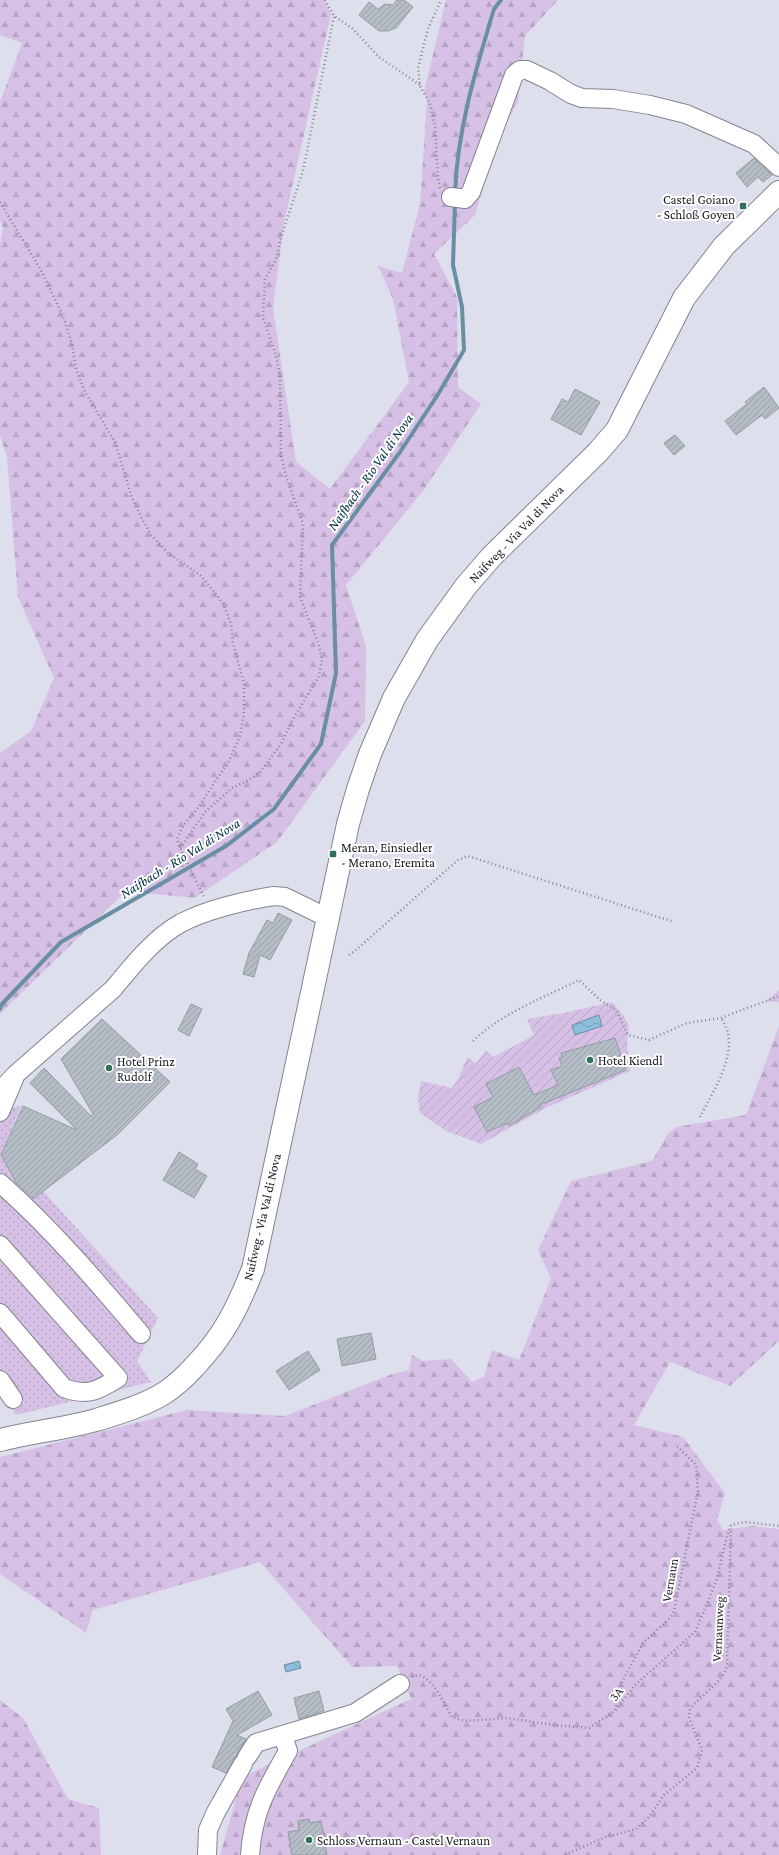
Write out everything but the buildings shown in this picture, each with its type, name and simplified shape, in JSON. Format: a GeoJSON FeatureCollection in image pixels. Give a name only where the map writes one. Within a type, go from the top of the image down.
{"type":"FeatureCollection","features":[{"type":"Feature","properties":{"kind":"main road","name":"Naifweg - Via Val di Nova"},"geometry":{"type":"LineString","coordinates":[[0,1440],[95,1420],[148,1402],[167,1391],[187,1374],[205,1356],[223,1334],[240,1302],[252,1269],[348,824],[368,761],[394,698],[427,640],[466,586],[492,556],[598,452],[617,430],[684,298],[724,246],[779,192]]}},
{"type":"Feature","properties":{"kind":"street"},"geometry":{"type":"LineString","coordinates":[[456,198],[468,197],[471,192],[514,74],[520,70],[527,70],[550,81],[571,94],[582,98],[613,99],[650,105],[686,114],[754,144],[779,167]]}},
{"type":"Feature","properties":{"kind":"street"},"geometry":{"type":"LineString","coordinates":[[0,1091],[15,1075],[113,990],[157,941],[180,924],[209,911],[274,896],[285,897],[328,918]]}},
{"type":"Feature","properties":{"kind":"street"},"geometry":{"type":"LineString","coordinates":[[0,1112],[15,1075]]}},
{"type":"Feature","properties":{"kind":"street"},"geometry":{"type":"LineString","coordinates":[[0,1183],[90,1273],[141,1334]]}},
{"type":"Feature","properties":{"kind":"street"},"geometry":{"type":"LineString","coordinates":[[0,1245],[118,1378],[96,1391],[74,1392],[64,1388],[0,1313]]}},
{"type":"Feature","properties":{"kind":"street"},"geometry":{"type":"LineString","coordinates":[[0,1380],[13,1399]]}},
{"type":"Feature","properties":{"kind":"street"},"geometry":{"type":"LineString","coordinates":[[207,1855],[208,1830],[216,1812],[256,1743],[355,1713],[400,1684]]}},
{"type":"Feature","properties":{"kind":"street"},"geometry":{"type":"LineString","coordinates":[[250,1855],[251,1832],[263,1794],[288,1751],[283,1736]]}},
{"type":"Feature","properties":{"kind":"path"},"geometry":{"type":"LineString","coordinates":[[325,0],[334,16],[352,28],[379,57],[420,86]]}},
{"type":"Feature","properties":{"kind":"path"},"geometry":{"type":"LineString","coordinates":[[441,0],[428,29],[418,68],[420,86],[430,104],[435,126],[438,179],[440,188],[444,194],[456,198]]}},
{"type":"Feature","properties":{"kind":"path"},"geometry":{"type":"LineString","coordinates":[[180,848],[206,812],[232,788],[249,780],[260,772],[281,744],[292,721],[319,676],[322,660],[320,645],[300,597],[303,524],[286,476],[281,456],[280,375],[275,352],[263,318],[265,279],[276,260],[281,237],[303,171],[334,16]]}},
{"type":"Feature","properties":{"kind":"path"},"geometry":{"type":"LineString","coordinates":[[0,202],[41,270],[63,316],[72,344],[76,369],[85,392],[115,442],[132,498],[142,519],[152,536],[168,553],[200,575],[212,588],[224,605],[231,624],[244,684],[244,714],[240,736],[229,761],[197,810],[183,826],[177,839],[180,848],[201,888]]}},
{"type":"Feature","properties":{"kind":"path"},"geometry":{"type":"LineString","coordinates":[[349,955],[458,860],[468,856],[674,922]]}},
{"type":"Feature","properties":{"kind":"path"},"geometry":{"type":"LineString","coordinates":[[473,1042],[483,1031],[505,1017],[579,980],[600,1000],[616,1010],[628,1035],[649,1040],[687,1023],[721,1018],[779,996]]}},
{"type":"Feature","properties":{"kind":"path"},"geometry":{"type":"LineString","coordinates":[[700,1117],[725,1069],[729,1044],[727,1025],[721,1018]]}},
{"type":"Feature","properties":{"kind":"path","name":"Vernaun"},"geometry":{"type":"LineString","coordinates":[[615,1711],[622,1682],[643,1643],[670,1618],[674,1611],[698,1490],[696,1465],[675,1444]]}},
{"type":"Feature","properties":{"kind":"path"},"geometry":{"type":"LineString","coordinates":[[731,1525],[745,1522],[779,1526]]}},
{"type":"Feature","properties":{"kind":"path","name":"3A"},"geometry":{"type":"LineString","coordinates":[[400,1684],[415,1675],[425,1677],[433,1684],[452,1717],[465,1721],[507,1718],[553,1725],[588,1728],[615,1711],[635,1685],[696,1632],[716,1582],[726,1536],[731,1525]]}},
{"type":"Feature","properties":{"kind":"path","name":"Vernaunweg"},"geometry":{"type":"LineString","coordinates":[[565,1855],[602,1838],[640,1826],[648,1818],[664,1795],[697,1768],[702,1750],[689,1718],[690,1709],[717,1684],[724,1675],[727,1666],[731,1525]]}},
{"type":"Feature","properties":{"kind":"green space"},"geometry":{"type":"Polygon","coordinates":[[[0,0],[324,0],[331,14],[284,223],[273,308],[296,462],[330,489],[409,382],[393,299],[378,266],[402,273],[420,204],[427,100],[424,92],[446,0],[558,0],[525,36],[518,102],[498,138],[475,215],[434,254],[457,297],[458,387],[481,404],[423,491],[346,585],[366,646],[365,721],[277,842],[195,898],[126,891],[0,1014],[0,753],[31,731],[54,678],[18,597],[7,457],[0,436],[0,244],[3,228],[0,220],[0,102],[22,43],[0,35],[0,0]]]}},
{"type":"Feature","properties":{"kind":"green space"},"geometry":{"type":"Polygon","coordinates":[[[779,990],[779,1002],[766,1001],[779,990]]]}},
{"type":"Feature","properties":{"kind":"green space"},"geometry":{"type":"Polygon","coordinates":[[[612,1002],[623,1015],[629,1026],[627,1044],[630,1071],[546,1108],[481,1144],[446,1131],[420,1113],[418,1098],[421,1081],[452,1088],[459,1077],[467,1057],[476,1063],[486,1050],[493,1057],[534,1035],[527,1019],[564,1013],[612,1002]]]}},
{"type":"Feature","properties":{"kind":"green space"},"geometry":{"type":"Polygon","coordinates":[[[779,1026],[779,1341],[730,1386],[670,1362],[634,1425],[683,1437],[725,1493],[717,1520],[723,1530],[752,1526],[779,1529],[779,1855],[220,1855],[242,1777],[411,1699],[397,1666],[352,1667],[260,1562],[93,1610],[86,1633],[0,1574],[0,1457],[187,1410],[285,1416],[392,1374],[409,1370],[412,1355],[423,1361],[451,1359],[472,1382],[484,1377],[492,1350],[519,1360],[551,1278],[538,1250],[571,1181],[652,1161],[667,1135],[676,1127],[746,1115],[779,1026]]]}},
{"type":"Feature","properties":{"kind":"green space"},"geometry":{"type":"Polygon","coordinates":[[[21,1106],[1,1155],[27,1203],[43,1191],[158,1318],[137,1361],[151,1382],[16,1415],[0,1393],[0,1108],[21,1106]]]}},
{"type":"Feature","properties":{"kind":"green space"},"geometry":{"type":"Polygon","coordinates":[[[0,1700],[23,1718],[68,1799],[99,1808],[101,1855],[0,1855],[0,1700]]]}},
{"type":"Feature","properties":{"kind":"water"},"geometry":{"type":"Polygon","coordinates":[[[599,1015],[602,1026],[575,1035],[572,1025],[599,1015]]]}},
{"type":"Feature","properties":{"kind":"water"},"geometry":{"type":"Polygon","coordinates":[[[299,1661],[301,1668],[286,1672],[284,1665],[299,1661]]]}},
{"type":"Feature","properties":{"kind":"waterway","name":"Naifbach - Rio Val di Nova"},"geometry":{"type":"LineString","coordinates":[[455,194],[459,147],[468,100],[494,9],[501,0]]}},
{"type":"Feature","properties":{"kind":"waterway","name":"Naifbach - Rio Val di Nova"},"geometry":{"type":"LineString","coordinates":[[0,1009],[2,1004],[61,942],[226,846],[274,809],[321,744],[336,673],[332,545],[400,452],[437,396],[464,350],[462,307],[453,265],[455,202]]}},
{"type":"Feature","properties":{"kind":"place","name":"Castel Goiano - Schloß Goyen"},"geometry":{"type":"Point","coordinates":[743,206]}},
{"type":"Feature","properties":{"kind":"place","name":"Meran, Einsiedler - Merano, Eremita"},"geometry":{"type":"Point","coordinates":[333,854]}},
{"type":"Feature","properties":{"kind":"place","name":"Hotel Kiendl"},"geometry":{"type":"Point","coordinates":[590,1060]}},
{"type":"Feature","properties":{"kind":"place","name":"Hotel Prinz Rudolf"},"geometry":{"type":"Point","coordinates":[109,1068]}},
{"type":"Feature","properties":{"kind":"place","name":"Schloss Vernaun - Castel Vernaun"},"geometry":{"type":"Point","coordinates":[309,1840]}}]}
